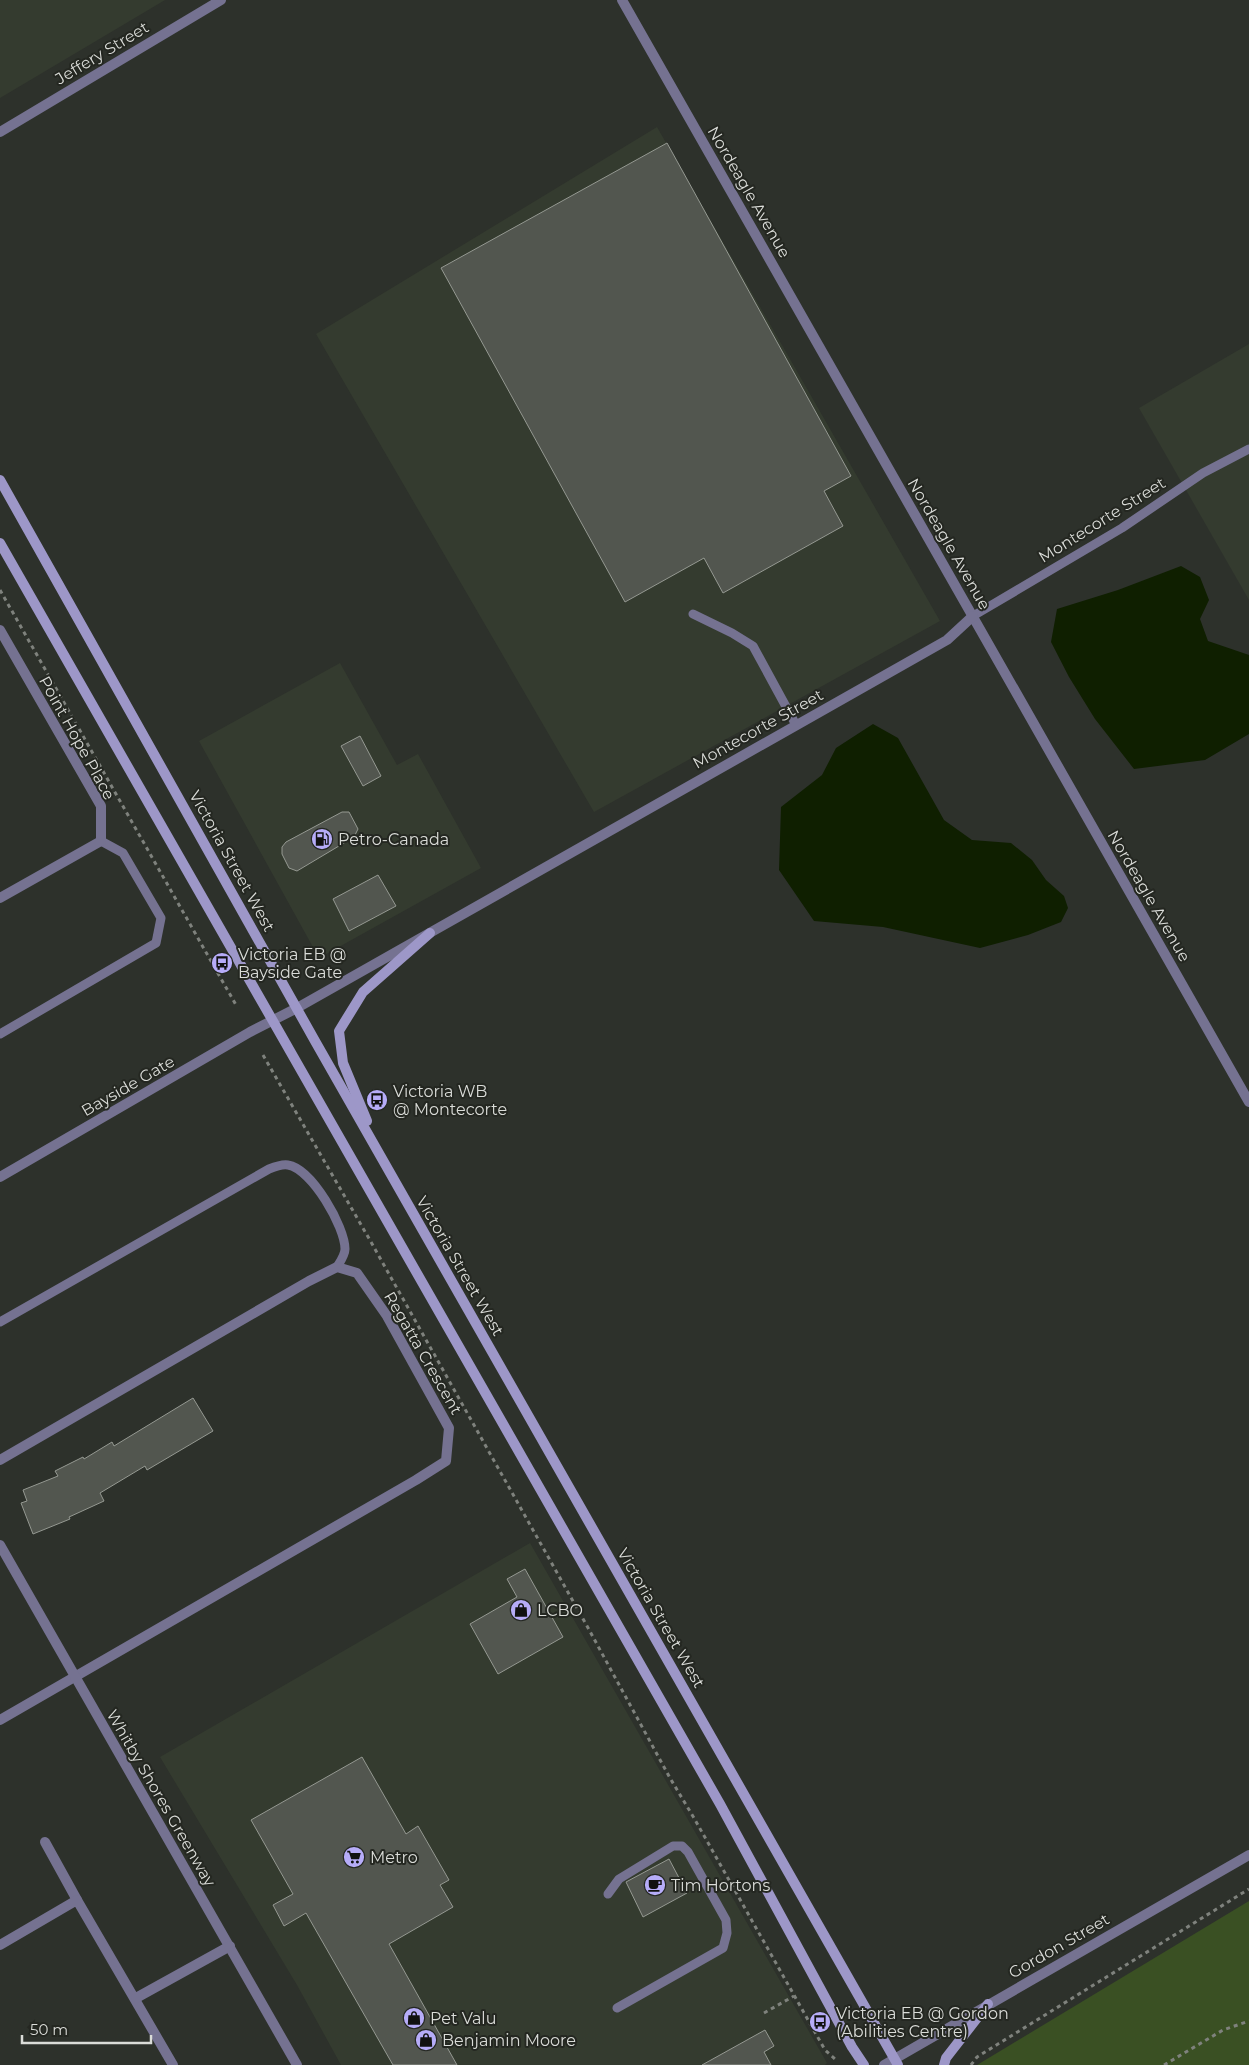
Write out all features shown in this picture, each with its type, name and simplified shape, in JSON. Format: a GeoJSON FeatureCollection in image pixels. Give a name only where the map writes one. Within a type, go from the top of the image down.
{"type":"FeatureCollection","features":[{"type":"Feature","properties":{"kind":"main road","name":"Victoria Street West"},"geometry":{"type":"LineString","coordinates":[[0,480],[383,1162],[896,2062]]}},
{"type":"Feature","properties":{"kind":"main road"},"geometry":{"type":"LineString","coordinates":[[0,543],[720,1804],[864,2065]]}},
{"type":"Feature","properties":{"kind":"main road"},"geometry":{"type":"LineString","coordinates":[[383,1162],[343,1063],[339,1032],[362,992],[430,933]]}},
{"type":"Feature","properties":{"kind":"main road"},"geometry":{"type":"LineString","coordinates":[[944,2065],[946,2058],[988,2004]]}},
{"type":"Feature","properties":{"kind":"street","name":"Jeffery Street"},"geometry":{"type":"LineString","coordinates":[[0,132],[220,0]]}},
{"type":"Feature","properties":{"kind":"street","name":"Nordeagle Avenue"},"geometry":{"type":"LineString","coordinates":[[622,0],[1249,1102]]}},
{"type":"Feature","properties":{"kind":"street","name":"Montecorte Street"},"geometry":{"type":"LineString","coordinates":[[272,1022],[948,640],[973,616]]}},
{"type":"Feature","properties":{"kind":"street","name":"Point Hope Place"},"geometry":{"type":"LineString","coordinates":[[0,630],[101,806],[101,841]]}},
{"type":"Feature","properties":{"kind":"street"},"geometry":{"type":"LineString","coordinates":[[0,898],[101,841]]}},
{"type":"Feature","properties":{"kind":"street","name":"Bayside Gate"},"geometry":{"type":"LineString","coordinates":[[0,1177],[242,1037],[272,1022]]}},
{"type":"Feature","properties":{"kind":"street"},"geometry":{"type":"LineString","coordinates":[[0,1460],[309,1280],[337,1268]]}},
{"type":"Feature","properties":{"kind":"street","name":"Regatta Crescent"},"geometry":{"type":"LineString","coordinates":[[75,1677],[446,1461],[449,1428],[387,1316],[357,1273],[337,1268]]}},
{"type":"Feature","properties":{"kind":"street","name":"Whitby Shores Greenway"},"geometry":{"type":"LineString","coordinates":[[0,1545],[297,2065]]}},
{"type":"Feature","properties":{"kind":"street"},"geometry":{"type":"LineString","coordinates":[[0,1720],[75,1677]]}},
{"type":"Feature","properties":{"kind":"street"},"geometry":{"type":"LineString","coordinates":[[45,1842],[173,2065]]}},
{"type":"Feature","properties":{"kind":"street","name":"Gordon Street"},"geometry":{"type":"LineString","coordinates":[[884,2065],[896,2062],[988,2004],[1249,1855]]}},
{"type":"Feature","properties":{"kind":"street"},"geometry":{"type":"LineString","coordinates":[[0,1945],[77,1900]]}},
{"type":"Feature","properties":{"kind":"street"},"geometry":{"type":"LineString","coordinates":[[136,1998],[230,1946]]}},
{"type":"Feature","properties":{"kind":"lane","name":"Montecorte Street"},"geometry":{"type":"LineString","coordinates":[[973,616],[1122,528],[1203,473],[1249,449]]}},
{"type":"Feature","properties":{"kind":"lane"},"geometry":{"type":"LineString","coordinates":[[693,614],[732,632],[753,646],[796,725]]}},
{"type":"Feature","properties":{"kind":"lane"},"geometry":{"type":"LineString","coordinates":[[0,1034],[156,943],[161,918],[123,853],[101,841]]}},
{"type":"Feature","properties":{"kind":"lane"},"geometry":{"type":"LineString","coordinates":[[0,1322],[269,1169],[287,1164],[304,1171],[319,1189],[341,1231],[345,1251],[337,1268]]}},
{"type":"Feature","properties":{"kind":"lane"},"geometry":{"type":"LineString","coordinates":[[608,1894],[619,1879],[673,1846],[682,1846],[688,1852],[726,1920],[727,1933],[723,1948],[617,2008]]}},
{"type":"Feature","properties":{"kind":"path"},"geometry":{"type":"LineString","coordinates":[[0,590],[236,1005]]}},
{"type":"Feature","properties":{"kind":"path"},"geometry":{"type":"LineString","coordinates":[[263,1055],[371,1242],[794,1996],[825,2050],[835,2059]]}},
{"type":"Feature","properties":{"kind":"path"},"geometry":{"type":"LineString","coordinates":[[971,2065],[977,2057],[1249,1889]]}},
{"type":"Feature","properties":{"kind":"path"},"geometry":{"type":"LineString","coordinates":[[764,2013],[794,1996]]}},
{"type":"Feature","properties":{"kind":"path"},"geometry":{"type":"LineString","coordinates":[[1164,2065],[1224,2030],[1249,2021]]}},
{"type":"Feature","properties":{"kind":"shaded area"},"geometry":{"type":"Polygon","coordinates":[[[0,0],[165,0],[0,98],[0,0]]]}},
{"type":"Feature","properties":{"kind":"shaded area"},"geometry":{"type":"Polygon","coordinates":[[[657,127],[940,621],[594,812],[316,334],[657,127]]]}},
{"type":"Feature","properties":{"kind":"shaded area"},"geometry":{"type":"Polygon","coordinates":[[[1249,344],[1249,600],[1139,408],[1249,344]]]}},
{"type":"Feature","properties":{"kind":"shaded area"},"geometry":{"type":"Polygon","coordinates":[[[1181,566],[1200,577],[1209,600],[1200,619],[1208,641],[1249,655],[1249,734],[1205,760],[1134,769],[1095,719],[1069,677],[1051,642],[1057,609],[1118,590],[1181,566]]]}},
{"type":"Feature","properties":{"kind":"shaded area"},"geometry":{"type":"Polygon","coordinates":[[[340,663],[397,765],[418,754],[481,868],[319,958],[199,741],[340,663]]]}},
{"type":"Feature","properties":{"kind":"shaded area"},"geometry":{"type":"Polygon","coordinates":[[[873,724],[898,738],[944,820],[972,840],[1011,843],[1032,860],[1046,880],[1064,896],[1068,908],[1061,922],[1028,935],[980,948],[883,927],[814,921],[779,870],[781,807],[822,775],[836,748],[873,724]]]}},
{"type":"Feature","properties":{"kind":"shaded area"},"geometry":{"type":"Polygon","coordinates":[[[530,1543],[827,2063],[825,2065],[341,2065],[297,1985],[160,1757],[530,1543]]]}},
{"type":"Feature","properties":{"kind":"shaded area"},"geometry":{"type":"Polygon","coordinates":[[[1249,1901],[1249,2065],[977,2065],[1249,1901]]]}},
{"type":"Feature","properties":{"kind":"building"},"geometry":{"type":"Polygon","coordinates":[[[667,143],[851,476],[824,491],[843,526],[723,593],[704,558],[625,602],[441,268],[667,143]]]}},
{"type":"Feature","properties":{"kind":"building"},"geometry":{"type":"Polygon","coordinates":[[[360,736],[381,776],[363,786],[341,746],[360,736]]]}},
{"type":"Feature","properties":{"kind":"building"},"geometry":{"type":"Polygon","coordinates":[[[342,812],[349,812],[358,829],[354,837],[297,871],[289,868],[282,854],[282,847],[286,842],[342,812]]]}},
{"type":"Feature","properties":{"kind":"building"},"geometry":{"type":"Polygon","coordinates":[[[378,875],[396,906],[349,931],[333,899],[378,875]]]}},
{"type":"Feature","properties":{"kind":"building"},"geometry":{"type":"Polygon","coordinates":[[[193,1398],[213,1431],[147,1470],[145,1466],[100,1493],[104,1501],[69,1517],[70,1519],[33,1534],[21,1503],[27,1501],[23,1490],[58,1476],[55,1471],[83,1457],[84,1459],[112,1442],[114,1446],[193,1398]]]}},
{"type":"Feature","properties":{"kind":"building","name":"LCBO"},"geometry":{"type":"Polygon","coordinates":[[[525,1569],[563,1637],[498,1674],[470,1624],[517,1597],[507,1579],[525,1569]]]}},
{"type":"Feature","properties":{"kind":"building","name":"Metro"},"geometry":{"type":"Polygon","coordinates":[[[362,1757],[406,1834],[418,1826],[449,1880],[440,1885],[453,1907],[389,1944],[457,2065],[393,2065],[306,1913],[284,1926],[273,1905],[293,1894],[251,1820],[362,1757]]]}},
{"type":"Feature","properties":{"kind":"building","name":"Tim Hortons"},"geometry":{"type":"Polygon","coordinates":[[[669,1859],[687,1893],[643,1917],[626,1882],[669,1859]]]}},
{"type":"Feature","properties":{"kind":"building"},"geometry":{"type":"Polygon","coordinates":[[[765,2030],[774,2046],[764,2052],[771,2065],[702,2065],[765,2030]]]}},
{"type":"Feature","properties":{"kind":"place","name":"Petro-Canada"},"geometry":{"type":"Point","coordinates":[322,839]}},
{"type":"Feature","properties":{"kind":"place","name":"Victoria EB @ Bayside Gate"},"geometry":{"type":"Point","coordinates":[222,963]}},
{"type":"Feature","properties":{"kind":"place","name":"Victoria WB @ Montecorte"},"geometry":{"type":"Point","coordinates":[377,1100]}},
{"type":"Feature","properties":{"kind":"place","name":"LCBO"},"geometry":{"type":"Point","coordinates":[521,1610]}},
{"type":"Feature","properties":{"kind":"place","name":"Metro"},"geometry":{"type":"Point","coordinates":[354,1857]}},
{"type":"Feature","properties":{"kind":"place","name":"Tim Hortons"},"geometry":{"type":"Point","coordinates":[655,1885]}},
{"type":"Feature","properties":{"kind":"place","name":"Pet Valu"},"geometry":{"type":"Point","coordinates":[414,2018]}},
{"type":"Feature","properties":{"kind":"place","name":"Victoria EB @ Gordon (Abilities Centre)"},"geometry":{"type":"Point","coordinates":[820,2022]}},
{"type":"Feature","properties":{"kind":"place","name":"Benjamin Moore"},"geometry":{"type":"Point","coordinates":[426,2040]}}]}
